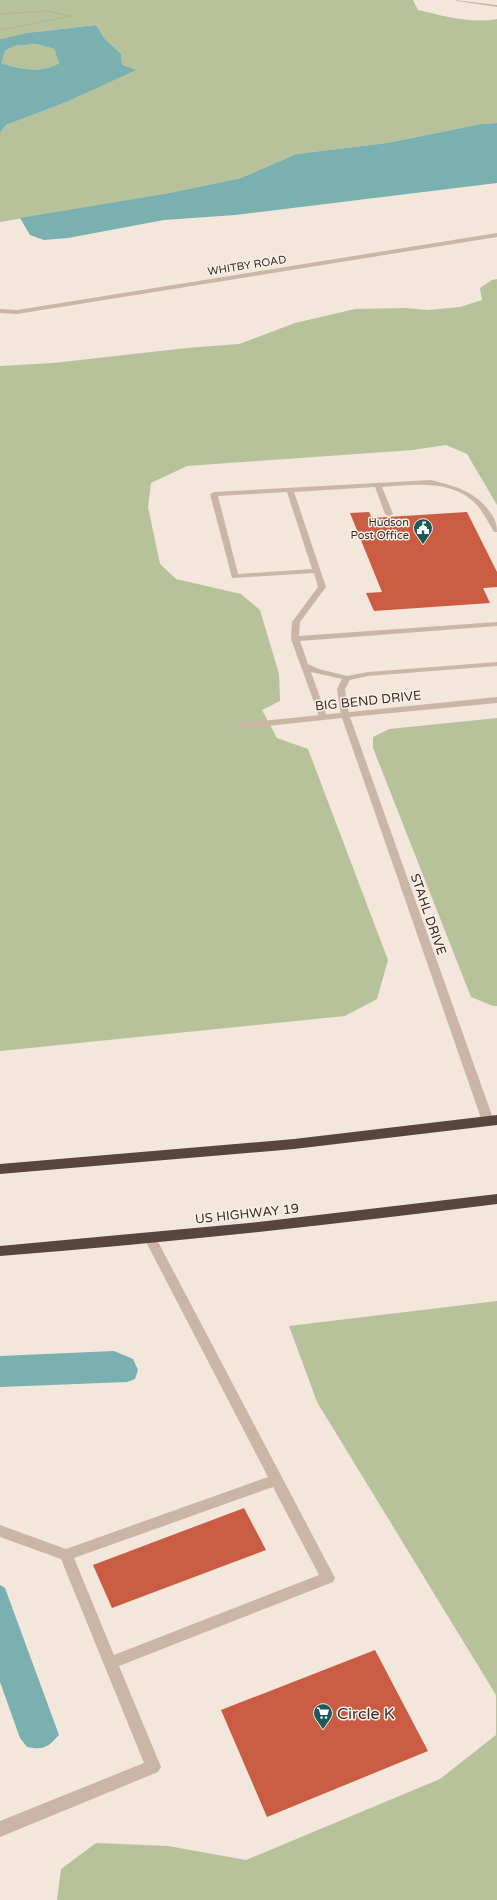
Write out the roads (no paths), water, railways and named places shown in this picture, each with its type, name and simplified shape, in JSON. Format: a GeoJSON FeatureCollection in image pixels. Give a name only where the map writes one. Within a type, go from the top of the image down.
{"type":"FeatureCollection","features":[{"type":"Feature","properties":{"kind":"highway"},"geometry":{"type":"LineString","coordinates":[[0,1169],[294,1144],[492,1120]]}},
{"type":"Feature","properties":{"kind":"highway","name":"US HIGHWAY 19"},"geometry":{"type":"LineString","coordinates":[[0,1251],[150,1238],[343,1218],[497,1199]]}},
{"type":"Feature","properties":{"kind":"street"},"geometry":{"type":"LineString","coordinates":[[457,0],[497,6]]}},
{"type":"Feature","properties":{"kind":"street","name":"WHITBY ROAD"},"geometry":{"type":"LineString","coordinates":[[0,311],[24,311],[497,235]]}},
{"type":"Feature","properties":{"kind":"street"},"geometry":{"type":"LineString","coordinates":[[317,571],[235,576],[214,494],[431,482],[453,487],[475,499],[486,510],[497,530]]}},
{"type":"Feature","properties":{"kind":"street"},"geometry":{"type":"LineString","coordinates":[[378,485],[390,514]]}},
{"type":"Feature","properties":{"kind":"street"},"geometry":{"type":"LineString","coordinates":[[290,490],[322,587],[296,622],[295,639],[323,717]]}},
{"type":"Feature","properties":{"kind":"street"},"geometry":{"type":"LineString","coordinates":[[295,639],[497,624]]}},
{"type":"Feature","properties":{"kind":"street"},"geometry":{"type":"LineString","coordinates":[[305,666],[316,671],[347,678],[382,673],[497,664]]}},
{"type":"Feature","properties":{"kind":"street","name":"STAHL DRIVE"},"geometry":{"type":"LineString","coordinates":[[347,678],[341,689],[345,715],[492,1120]]}},
{"type":"Feature","properties":{"kind":"street","name":"BIG BEND DRIVE"},"geometry":{"type":"LineString","coordinates":[[241,726],[497,700]]}},
{"type":"Feature","properties":{"kind":"street"},"geometry":{"type":"LineString","coordinates":[[110,1663],[328,1578],[150,1238]]}},
{"type":"Feature","properties":{"kind":"street"},"geometry":{"type":"LineString","coordinates":[[0,1531],[66,1555],[276,1480]]}},
{"type":"Feature","properties":{"kind":"street"},"geometry":{"type":"LineString","coordinates":[[0,1829],[153,1768],[66,1555]]}},
{"type":"Feature","properties":{"kind":"water"},"geometry":{"type":"Polygon","coordinates":[[[96,25],[104,38],[121,54],[122,65],[136,70],[64,103],[6,125],[0,133],[0,39],[26,33],[96,25]],[[36,44],[14,46],[5,51],[1,63],[22,69],[45,68],[59,63],[54,49],[36,44]]]}},
{"type":"Feature","properties":{"kind":"water"},"geometry":{"type":"Polygon","coordinates":[[[497,123],[497,183],[235,215],[164,220],[68,238],[44,240],[30,235],[20,218],[169,193],[241,178],[296,154],[387,143],[481,124],[497,123]]]}},
{"type":"Feature","properties":{"kind":"water"},"geometry":{"type":"Polygon","coordinates":[[[114,1351],[133,1359],[138,1370],[135,1379],[127,1382],[0,1387],[0,1356],[114,1351]]]}},
{"type":"Feature","properties":{"kind":"water"},"geometry":{"type":"Polygon","coordinates":[[[0,1585],[5,1588],[59,1735],[45,1747],[27,1747],[20,1738],[0,1682],[0,1585]]]}},
{"type":"Feature","properties":{"kind":"place","name":"Hudson Post Office"},"geometry":{"type":"Point","coordinates":[423,545]}},
{"type":"Feature","properties":{"kind":"place","name":"Circle K"},"geometry":{"type":"Point","coordinates":[323,1730]}}]}
